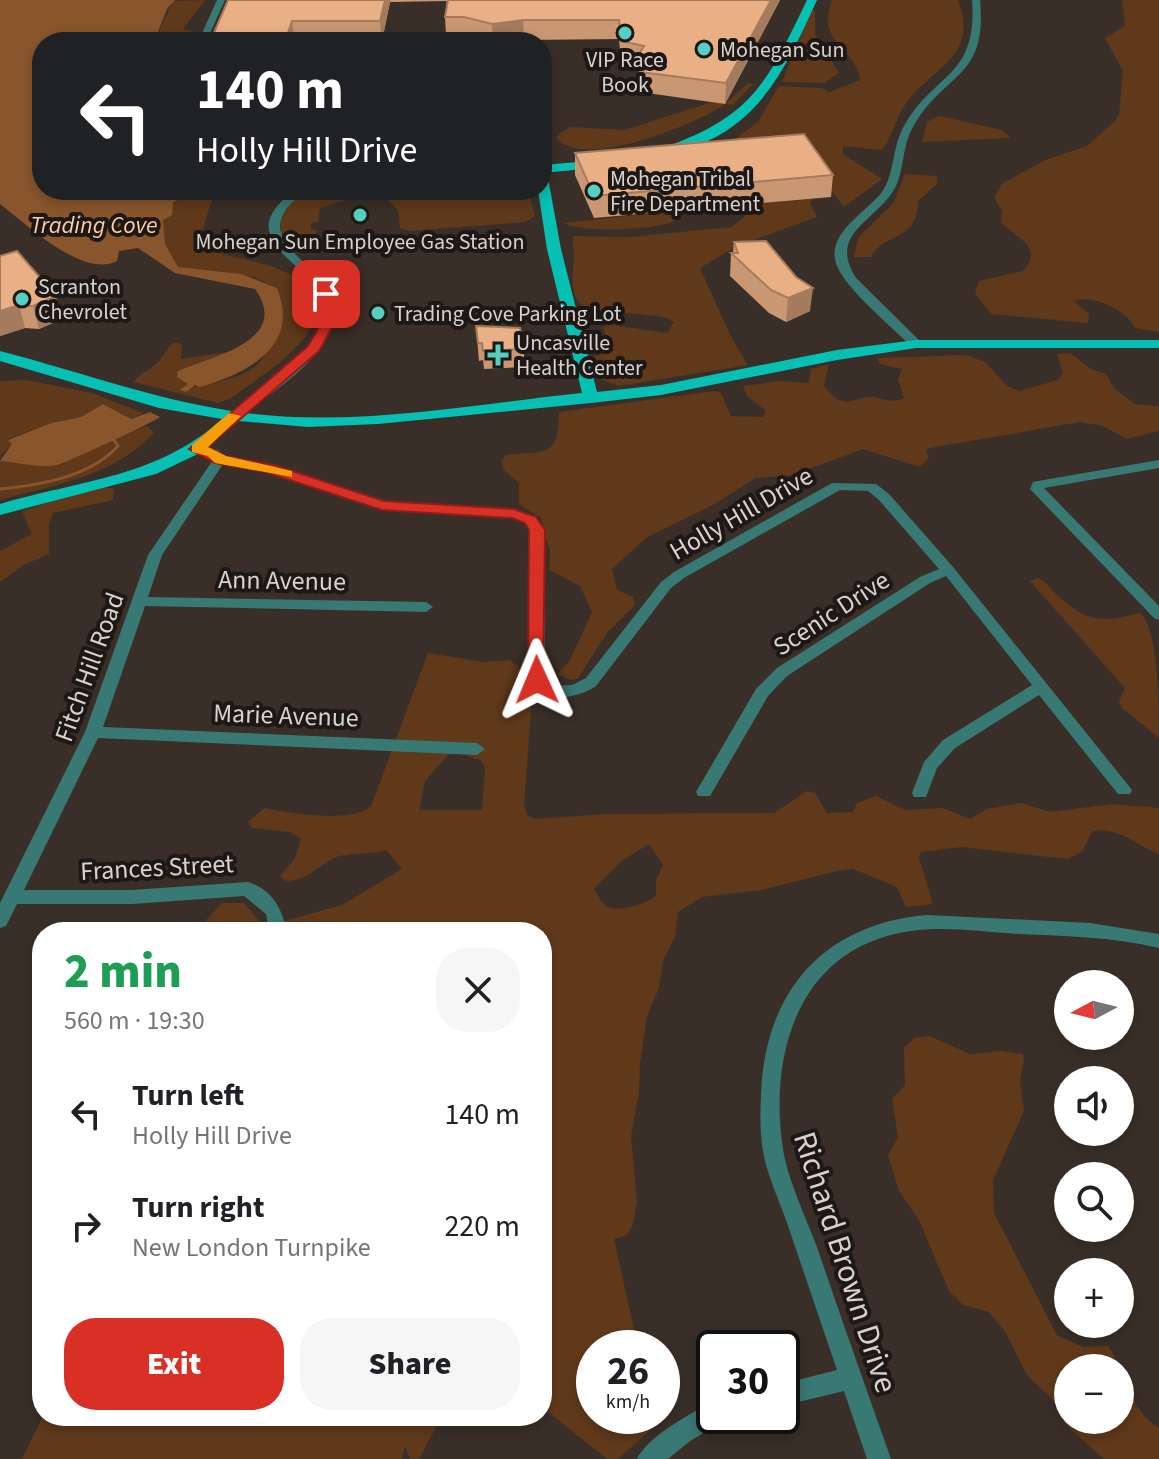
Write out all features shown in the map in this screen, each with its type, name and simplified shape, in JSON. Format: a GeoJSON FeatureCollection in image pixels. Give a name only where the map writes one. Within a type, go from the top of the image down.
{"type":"FeatureCollection","features":[{"type":"Feature","properties":{"kind":"main road"},"geometry":{"type":"LineString","coordinates":[[800,0],[762,78],[747,99],[711,123],[647,152],[705,138],[750,111],[767,91],[812,0]]}},
{"type":"Feature","properties":{"kind":"main road"},"geometry":{"type":"LineString","coordinates":[[552,161],[617,158],[552,168]]}},
{"type":"Feature","properties":{"kind":"main road"},"geometry":{"type":"LineString","coordinates":[[546,200],[554,252],[591,398]]}},
{"type":"Feature","properties":{"kind":"main road"},"geometry":{"type":"LineString","coordinates":[[0,356],[165,405],[284,422],[342,421],[591,398],[723,380],[837,355],[916,344],[1159,344]]}},
{"type":"Feature","properties":{"kind":"main road"},"geometry":{"type":"LineString","coordinates":[[0,510],[132,474],[197,449],[233,417]]}},
{"type":"Feature","properties":{"kind":"street"},"geometry":{"type":"LineString","coordinates":[[207,32],[221,0]]}},
{"type":"Feature","properties":{"kind":"street"},"geometry":{"type":"LineString","coordinates":[[916,344],[843,271],[839,251],[847,234],[888,190],[910,124],[973,54],[980,24],[976,0]]}},
{"type":"Feature","properties":{"kind":"street"},"geometry":{"type":"LineString","coordinates":[[233,417],[305,357],[327,328],[330,311],[326,294],[278,244],[274,234],[278,212],[291,200]]}},
{"type":"Feature","properties":{"kind":"street"},"geometry":{"type":"LineString","coordinates":[[197,449],[213,453],[220,459]]}},
{"type":"Feature","properties":{"kind":"street","name":"Holly Hill Drive"},"geometry":{"type":"LineString","coordinates":[[220,459],[268,468],[382,505],[514,514],[530,520],[537,530],[537,680],[544,691],[577,692],[591,682],[666,585],[837,486],[871,487],[884,497],[948,570],[1124,790]]}},
{"type":"Feature","properties":{"kind":"street","name":"Fitch Hill Road"},"geometry":{"type":"LineString","coordinates":[[0,921],[93,732],[137,601],[163,540],[220,459]]}},
{"type":"Feature","properties":{"kind":"street"},"geometry":{"type":"LineString","coordinates":[[1159,464],[1038,485],[1037,489],[1159,615]]}},
{"type":"Feature","properties":{"kind":"street","name":"Scenic Drive"},"geometry":{"type":"LineString","coordinates":[[704,792],[762,693],[782,672],[912,588],[948,570]]}},
{"type":"Feature","properties":{"kind":"street","name":"Ann Avenue"},"geometry":{"type":"LineString","coordinates":[[137,601],[426,607]]}},
{"type":"Feature","properties":{"kind":"street"},"geometry":{"type":"LineString","coordinates":[[920,793],[930,766],[949,744],[1042,686]]}},
{"type":"Feature","properties":{"kind":"street","name":"Marie Avenue"},"geometry":{"type":"LineString","coordinates":[[93,732],[477,749]]}},
{"type":"Feature","properties":{"kind":"street","name":"Frances Street"},"geometry":{"type":"LineString","coordinates":[[12,897],[120,898],[248,889],[274,911],[276,922]]}},
{"type":"Feature","properties":{"kind":"street","name":"Richard Brown Drive"},"geometry":{"type":"LineString","coordinates":[[879,1459],[773,1152],[767,1102],[771,1063],[782,1020],[800,988],[827,958],[897,926],[938,922],[1092,931],[1159,941]]}},
{"type":"Feature","properties":{"kind":"street"},"geometry":{"type":"LineString","coordinates":[[800,1391],[852,1378]]}},
{"type":"Feature","properties":{"kind":"street"},"geometry":{"type":"LineString","coordinates":[[649,1459],[696,1425]]}},
{"type":"Feature","properties":{"kind":"shaded area"},"geometry":{"type":"Polygon","coordinates":[[[205,0],[183,29],[195,32],[159,32],[173,1],[205,0]]]}},
{"type":"Feature","properties":{"kind":"shaded area"},"geometry":{"type":"Polygon","coordinates":[[[832,0],[958,0],[963,18],[960,45],[944,66],[906,103],[882,150],[843,146],[843,154],[882,179],[844,207],[830,189],[719,151],[758,122],[779,86],[821,88],[829,92],[861,80],[857,68],[832,35],[828,15],[832,0]]]}},
{"type":"Feature","properties":{"kind":"shaded area"},"geometry":{"type":"Polygon","coordinates":[[[1122,0],[1159,0],[1159,332],[1135,328],[1117,310],[1090,300],[1074,301],[1089,314],[1088,323],[991,314],[975,294],[979,281],[1022,271],[1031,256],[1026,244],[1001,222],[1002,211],[994,197],[1003,183],[1046,160],[1087,146],[1119,115],[1123,71],[1105,38],[1125,26],[1122,0]]]}},
{"type":"Feature","properties":{"kind":"shaded area"},"geometry":{"type":"Polygon","coordinates":[[[811,10],[815,11],[815,34],[839,73],[824,83],[782,82],[811,10]]]}},
{"type":"Feature","properties":{"kind":"shaded area"},"geometry":{"type":"Polygon","coordinates":[[[748,83],[753,84],[733,105],[725,104],[748,83]]]}},
{"type":"Feature","properties":{"kind":"shaded area"},"geometry":{"type":"Polygon","coordinates":[[[712,102],[725,104],[690,123],[612,147],[588,149],[569,146],[556,137],[569,127],[625,130],[712,102]]]}},
{"type":"Feature","properties":{"kind":"shaded area"},"geometry":{"type":"Polygon","coordinates":[[[939,116],[1002,130],[1011,138],[922,142],[927,122],[939,116]]]}},
{"type":"Feature","properties":{"kind":"shaded area"},"geometry":{"type":"Polygon","coordinates":[[[905,174],[937,176],[937,184],[918,201],[917,214],[907,230],[884,243],[871,257],[854,257],[858,238],[894,202],[905,174]]]}},
{"type":"Feature","properties":{"kind":"shaded area"},"geometry":{"type":"Polygon","coordinates":[[[813,198],[810,203],[817,217],[737,246],[700,268],[731,337],[748,365],[619,386],[597,378],[589,358],[601,355],[608,342],[603,327],[612,325],[667,333],[674,322],[660,317],[599,311],[580,303],[572,280],[573,236],[631,237],[731,227],[745,217],[741,205],[813,198]]]}},
{"type":"Feature","properties":{"kind":"shaded area"},"geometry":{"type":"Polygon","coordinates":[[[212,200],[198,245],[279,269],[307,287],[318,302],[310,330],[299,344],[257,380],[218,403],[134,382],[156,364],[174,342],[182,344],[181,359],[228,352],[213,361],[194,364],[189,383],[181,390],[248,372],[257,365],[266,350],[277,288],[253,277],[177,268],[165,246],[162,229],[166,214],[176,201],[212,200]]]}},
{"type":"Feature","properties":{"kind":"shaded area"},"geometry":{"type":"Polygon","coordinates":[[[294,200],[349,200],[320,208],[318,222],[311,223],[311,229],[318,231],[310,238],[281,238],[281,222],[294,200]]]}},
{"type":"Feature","properties":{"kind":"shaded area"},"geometry":{"type":"Polygon","coordinates":[[[386,200],[531,200],[535,216],[525,222],[409,231],[400,228],[397,210],[386,200]]]}},
{"type":"Feature","properties":{"kind":"shaded area"},"geometry":{"type":"Polygon","coordinates":[[[672,211],[679,218],[641,228],[587,228],[564,223],[672,211]]]}},
{"type":"Feature","properties":{"kind":"shaded area"},"geometry":{"type":"Polygon","coordinates":[[[1070,353],[1091,369],[1106,374],[1114,388],[1135,404],[1159,406],[1159,431],[1127,439],[1103,426],[1080,422],[930,448],[926,450],[929,457],[920,467],[863,449],[793,475],[756,478],[711,506],[647,537],[612,569],[617,590],[633,597],[635,605],[607,633],[578,678],[571,680],[558,674],[570,660],[592,612],[580,586],[549,570],[550,552],[541,518],[519,504],[519,483],[504,470],[501,461],[506,455],[540,452],[553,445],[559,412],[715,391],[721,393],[731,416],[763,417],[766,411],[747,396],[743,386],[781,381],[809,383],[811,369],[829,364],[824,386],[839,400],[847,402],[872,397],[896,401],[904,398],[898,380],[902,369],[880,364],[877,358],[967,355],[985,362],[1007,386],[1019,391],[1058,380],[1063,373],[1057,354],[1070,353]]]}},
{"type":"Feature","properties":{"kind":"shaded area"},"geometry":{"type":"Polygon","coordinates":[[[26,380],[92,393],[143,413],[131,419],[103,404],[81,417],[51,423],[8,439],[12,444],[0,457],[0,381],[26,380]]]}},
{"type":"Feature","properties":{"kind":"shaded area"},"geometry":{"type":"Polygon","coordinates":[[[147,426],[154,432],[139,447],[103,469],[0,500],[0,461],[54,466],[119,435],[147,426]]]}},
{"type":"Feature","properties":{"kind":"shaded area"},"geometry":{"type":"Polygon","coordinates":[[[100,486],[114,489],[113,500],[53,513],[49,524],[49,554],[24,565],[0,582],[0,551],[32,534],[22,511],[100,486]]]}},
{"type":"Feature","properties":{"kind":"shaded area"},"geometry":{"type":"Polygon","coordinates":[[[1038,578],[1087,616],[1105,619],[1140,613],[1151,635],[1154,651],[1159,738],[1122,708],[1119,702],[1125,688],[1030,581],[1038,578]]]}},
{"type":"Feature","properties":{"kind":"shaded area"},"geometry":{"type":"Polygon","coordinates":[[[428,653],[483,662],[510,660],[519,667],[531,711],[524,806],[528,816],[536,819],[605,814],[774,813],[807,791],[815,793],[827,813],[853,812],[857,803],[876,796],[905,810],[943,808],[970,819],[987,809],[1022,803],[1050,812],[1113,804],[1159,808],[1159,854],[1119,834],[1092,831],[1083,851],[1068,859],[961,847],[921,852],[919,858],[933,904],[906,907],[897,887],[853,869],[761,890],[702,897],[678,912],[675,937],[663,961],[659,988],[647,1016],[640,1063],[639,1092],[631,1137],[637,1201],[633,1224],[627,1235],[614,1239],[634,1330],[576,1330],[576,1434],[646,1434],[618,1459],[607,1459],[552,1415],[552,922],[281,922],[342,905],[402,869],[386,850],[337,857],[307,876],[286,881],[280,876],[295,858],[301,839],[290,832],[252,828],[248,822],[264,808],[304,814],[350,815],[371,806],[428,653]],[[459,753],[448,755],[425,781],[419,810],[482,810],[485,766],[480,760],[459,753]],[[649,844],[623,860],[594,888],[610,908],[631,907],[656,895],[656,880],[663,865],[649,844]]]}},
{"type":"Feature","properties":{"kind":"shaded area"},"geometry":{"type":"Polygon","coordinates":[[[222,903],[244,903],[260,922],[204,922],[222,903]]]}},
{"type":"Feature","properties":{"kind":"shaded area"},"geometry":{"type":"Polygon","coordinates":[[[929,1036],[970,1054],[1001,1051],[1022,1054],[1024,1058],[1020,1081],[1024,1111],[993,1180],[994,1213],[1054,1329],[1054,1338],[1064,1338],[1083,1347],[1108,1346],[1112,1354],[1054,1354],[1054,1402],[1027,1375],[1006,1333],[989,1312],[963,1305],[949,1291],[919,1220],[899,1191],[888,1155],[898,1137],[892,1099],[905,1085],[904,1048],[914,1038],[929,1036]]]}},
{"type":"Feature","properties":{"kind":"shaded area"},"geometry":{"type":"Polygon","coordinates":[[[1134,1399],[1141,1411],[1159,1428],[1159,1459],[1104,1459],[1076,1434],[1134,1434],[1134,1399]]]}},
{"type":"Feature","properties":{"kind":"shaded area"},"geometry":{"type":"Polygon","coordinates":[[[38,1426],[437,1426],[419,1459],[410,1459],[405,1446],[402,1459],[22,1459],[38,1426]]]}},
{"type":"Feature","properties":{"kind":"water","name":"Trading Cove"},"geometry":{"type":"Polygon","coordinates":[[[0,0],[175,0],[167,9],[158,32],[32,32],[32,200],[176,200],[173,203],[172,215],[163,220],[165,244],[178,267],[241,274],[277,288],[283,309],[282,326],[276,342],[251,365],[235,374],[200,387],[195,385],[186,392],[180,390],[188,384],[177,377],[178,371],[227,352],[256,334],[263,322],[264,307],[255,289],[175,273],[138,248],[119,251],[117,261],[104,265],[88,262],[56,247],[0,204],[0,0]]]}},
{"type":"Feature","properties":{"kind":"water"},"geometry":{"type":"Polygon","coordinates":[[[103,404],[131,419],[150,412],[160,417],[57,465],[36,466],[0,461],[12,444],[8,440],[51,423],[81,417],[103,404]]]}},
{"type":"Feature","properties":{"kind":"building"},"geometry":{"type":"Polygon","coordinates":[[[228,0],[385,0],[380,21],[292,21],[288,32],[214,32],[228,0]]]}},
{"type":"Feature","properties":{"kind":"building","name":"Mohegan Sun"},"geometry":{"type":"Polygon","coordinates":[[[448,0],[771,0],[726,83],[640,72],[651,55],[639,54],[644,46],[621,41],[619,20],[523,20],[492,24],[464,17],[445,17],[448,0]]]}},
{"type":"Feature","properties":{"kind":"building"},"geometry":{"type":"Polygon","coordinates":[[[804,134],[833,175],[594,196],[575,153],[804,134]]]}},
{"type":"Feature","properties":{"kind":"building"},"geometry":{"type":"Polygon","coordinates":[[[766,241],[796,277],[813,288],[788,298],[771,290],[731,253],[738,253],[734,242],[766,241]]]}},
{"type":"Feature","properties":{"kind":"building"},"geometry":{"type":"Polygon","coordinates":[[[17,251],[56,296],[33,306],[19,305],[0,311],[0,256],[17,251]]]}},
{"type":"Feature","properties":{"kind":"building"},"geometry":{"type":"Polygon","coordinates":[[[476,326],[520,328],[524,349],[483,351],[482,343],[478,343],[476,326]]]}},
{"type":"Feature","properties":{"kind":"waterway"},"geometry":{"type":"LineString","coordinates":[[0,489],[48,482],[79,472],[107,457],[118,446],[111,436]]}},
{"type":"Feature","properties":{"kind":"slow traffic"},"geometry":{"type":"LineString","coordinates":[[234,416],[197,449],[213,453],[220,459],[287,474]]}},
{"type":"Feature","properties":{"kind":"place","name":"VIP Race Book"},"geometry":{"type":"Point","coordinates":[625,33]}},
{"type":"Feature","properties":{"kind":"place","name":"Mohegan Sun"},"geometry":{"type":"Point","coordinates":[704,49]}},
{"type":"Feature","properties":{"kind":"place","name":"Mohegan Tribal Fire Department"},"geometry":{"type":"Point","coordinates":[594,191]}},
{"type":"Feature","properties":{"kind":"place","name":"Mohegan Sun Employee Gas Station"},"geometry":{"type":"Point","coordinates":[360,215]}},
{"type":"Feature","properties":{"kind":"place","name":"Scranton Chevrolet"},"geometry":{"type":"Point","coordinates":[22,299]}},
{"type":"Feature","properties":{"kind":"place","name":"Trading Cove Parking Lot"},"geometry":{"type":"Point","coordinates":[378,313]}},
{"type":"Feature","properties":{"kind":"place","name":"Uncasville Health Center"},"geometry":{"type":"Point","coordinates":[498,355]}},
{"type":"Feature","properties":{"kind":"route"},"geometry":{"type":"LineString","coordinates":[[326,294],[330,320],[314,348],[197,449],[213,453],[220,459],[268,468],[382,505],[514,514],[530,520],[537,530],[537,680]]}}]}
